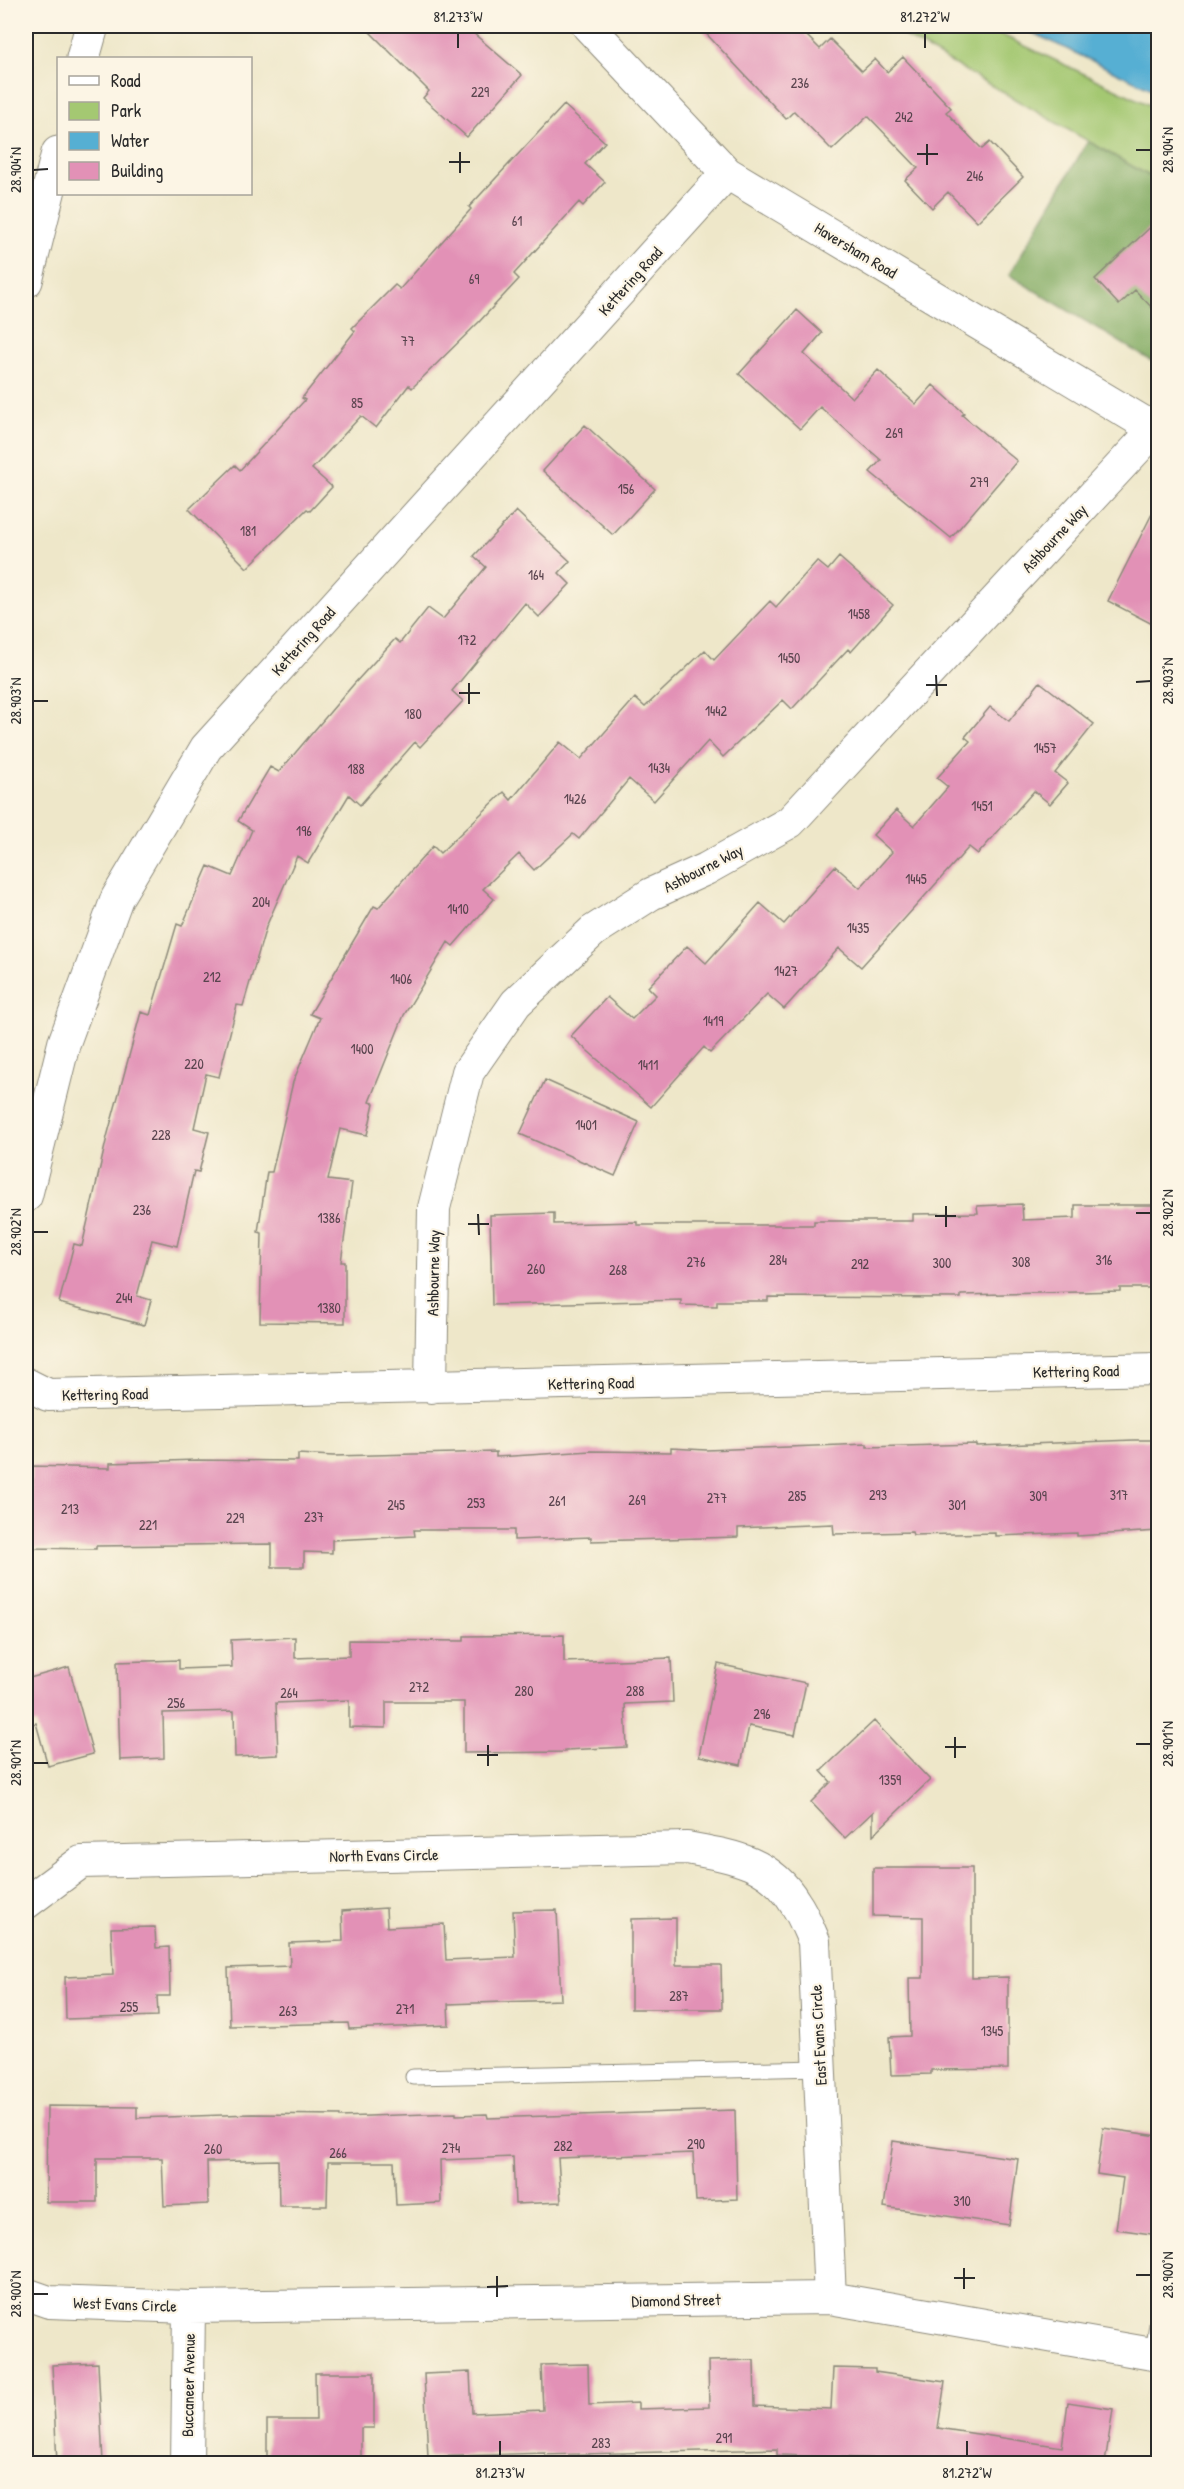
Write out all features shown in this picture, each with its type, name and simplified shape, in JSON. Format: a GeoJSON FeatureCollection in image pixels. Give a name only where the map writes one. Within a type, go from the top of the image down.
{"type":"FeatureCollection","features":[{"type":"Feature","properties":{"kind":"highway"},"geometry":{"type":"LineString","coordinates":[[83,57],[92,26]]}},
{"type":"Feature","properties":{"kind":"highway"},"geometry":{"type":"LineString","coordinates":[[26,281],[57,157]]}},
{"type":"Feature","properties":{"kind":"street","name":"Haversham Road"},"geometry":{"type":"LineString","coordinates":[[588,26],[728,173],[1157,430]]}},
{"type":"Feature","properties":{"kind":"street","name":"Kettering Road"},"geometry":{"type":"LineString","coordinates":[[26,1196],[63,1043],[117,898],[206,748],[728,173]]}},
{"type":"Feature","properties":{"kind":"street","name":"Ashbourne Way"},"geometry":{"type":"LineString","coordinates":[[431,1387],[434,1208],[468,1072],[516,1003],[593,931],[651,894],[705,869],[790,822],[1157,430]]}},
{"type":"Feature","properties":{"kind":"street","name":"Kettering Road"},"geometry":{"type":"LineString","coordinates":[[26,1384],[48,1395],[1158,1369]]}},
{"type":"Feature","properties":{"kind":"street","name":"North Evans Circle"},"geometry":{"type":"LineString","coordinates":[[26,1903],[81,1862],[687,1848]]}},
{"type":"Feature","properties":{"kind":"street","name":"East Evans Circle"},"geometry":{"type":"LineString","coordinates":[[687,1848],[734,1856],[769,1872],[795,1902],[813,1941],[831,2298]]}},
{"type":"Feature","properties":{"kind":"street","name":"West Evans Circle"},"geometry":{"type":"LineString","coordinates":[[26,2294],[50,2302],[189,2307]]}},
{"type":"Feature","properties":{"kind":"street","name":"Diamond Street"},"geometry":{"type":"LineString","coordinates":[[189,2307],[831,2298],[1156,2354]]}},
{"type":"Feature","properties":{"kind":"street","name":"Buccaneer Avenue"},"geometry":{"type":"LineString","coordinates":[[187,2463],[189,2307]]}},
{"type":"Feature","properties":{"kind":"lane"},"geometry":{"type":"LineString","coordinates":[[413,2078],[819,2068]]}},
{"type":"Feature","properties":{"kind":"lane"},"geometry":{"type":"LineString","coordinates":[[1156,2354],[1158,2316]]}},
{"type":"Feature","properties":{"kind":"green space"},"geometry":{"type":"Polygon","coordinates":[[[887,26],[983,26],[1158,109],[1158,181],[887,26]]]}},
{"type":"Feature","properties":{"kind":"green space"},"geometry":{"type":"Polygon","coordinates":[[[1088,141],[1158,181],[1158,365],[1009,275],[1088,141]]]}},
{"type":"Feature","properties":{"kind":"water"},"geometry":{"type":"Polygon","coordinates":[[[1018,26],[1158,26],[1158,92],[1018,26]]]}},
{"type":"Feature","properties":{"kind":"building"},"geometry":{"type":"Polygon","coordinates":[[[364,26],[465,26],[522,75],[467,137],[423,98],[429,91],[364,26]]]}},
{"type":"Feature","properties":{"kind":"building"},"geometry":{"type":"Polygon","coordinates":[[[699,26],[797,26],[820,49],[830,39],[862,71],[875,59],[887,72],[903,57],[951,108],[946,112],[982,149],[990,142],[1023,177],[977,222],[948,192],[932,208],[905,180],[918,168],[868,116],[832,150],[794,111],[786,119],[699,26]]]}},
{"type":"Feature","properties":{"kind":"building"},"geometry":{"type":"Polygon","coordinates":[[[564,105],[605,142],[585,164],[605,182],[583,206],[579,202],[514,274],[519,279],[412,388],[409,385],[376,428],[361,416],[312,469],[332,487],[310,511],[307,509],[247,568],[189,509],[235,465],[240,470],[305,400],[302,398],[355,331],[352,328],[395,285],[400,289],[471,209],[469,207],[564,105]]]}},
{"type":"Feature","properties":{"kind":"building"},"geometry":{"type":"Polygon","coordinates":[[[1158,220],[1158,314],[1135,290],[1119,305],[1095,279],[1158,220]]]}},
{"type":"Feature","properties":{"kind":"building"},"geometry":{"type":"Polygon","coordinates":[[[797,310],[822,333],[804,354],[852,398],[878,370],[916,404],[933,385],[964,413],[962,415],[1017,461],[951,538],[870,472],[881,460],[820,407],[800,429],[739,374],[797,310]]]}},
{"type":"Feature","properties":{"kind":"building"},"geometry":{"type":"Polygon","coordinates":[[[585,425],[655,489],[613,535],[543,471],[585,425]]]}},
{"type":"Feature","properties":{"kind":"building"},"geometry":{"type":"Polygon","coordinates":[[[1158,502],[1158,627],[1108,601],[1158,502]]]}},
{"type":"Feature","properties":{"kind":"building"},"geometry":{"type":"Polygon","coordinates":[[[516,511],[570,561],[559,573],[570,584],[539,617],[525,603],[452,691],[463,701],[420,747],[415,742],[360,805],[349,795],[308,863],[297,856],[266,927],[243,1006],[237,1005],[219,1077],[206,1074],[194,1128],[209,1132],[199,1172],[194,1171],[177,1246],[152,1240],[137,1296],[151,1300],[144,1325],[59,1303],[74,1244],[82,1246],[107,1137],[141,1012],[150,1015],[177,924],[182,926],[208,866],[232,876],[252,830],[238,821],[270,767],[279,772],[353,685],[395,639],[400,643],[428,608],[443,619],[486,567],[474,556],[516,511]]]}},
{"type":"Feature","properties":{"kind":"building"},"geometry":{"type":"Polygon","coordinates":[[[839,557],[893,605],[851,652],[848,649],[792,709],[783,700],[723,757],[708,741],[654,801],[629,779],[579,839],[573,834],[534,870],[519,854],[483,889],[494,899],[453,946],[448,942],[404,1015],[369,1102],[374,1103],[367,1135],[340,1129],[328,1180],[352,1183],[341,1262],[345,1262],[345,1323],[260,1322],[262,1233],[258,1232],[267,1172],[272,1172],[293,1082],[320,1018],[310,1014],[374,906],[378,908],[433,846],[440,853],[504,792],[511,800],[560,742],[581,759],[635,698],[645,707],[705,650],[714,660],[770,601],[776,607],[817,561],[828,570],[839,557]]]}},
{"type":"Feature","properties":{"kind":"building"},"geometry":{"type":"Polygon","coordinates":[[[1040,682],[1094,724],[1055,773],[1068,783],[1050,804],[1034,791],[978,854],[969,847],[861,967],[839,948],[784,1009],[767,994],[710,1053],[704,1047],[651,1107],[571,1036],[607,997],[632,1019],[656,995],[648,987],[687,946],[706,963],[760,903],[784,924],[835,866],[860,888],[892,852],[873,835],[896,810],[914,826],[948,787],[937,778],[970,741],[965,737],[990,707],[1009,721],[1040,682]]]}},
{"type":"Feature","properties":{"kind":"building"},"geometry":{"type":"Polygon","coordinates":[[[545,1080],[639,1122],[615,1176],[520,1134],[545,1080]]]}},
{"type":"Feature","properties":{"kind":"building"},"geometry":{"type":"Polygon","coordinates":[[[1022,1204],[1023,1220],[1075,1218],[1075,1205],[1158,1205],[1158,1288],[961,1295],[961,1298],[768,1297],[768,1301],[717,1301],[717,1306],[681,1305],[681,1300],[492,1305],[490,1215],[554,1213],[554,1224],[637,1222],[637,1225],[814,1225],[814,1221],[913,1221],[913,1214],[978,1213],[977,1206],[1022,1204]]]}},
{"type":"Feature","properties":{"kind":"building"},"geometry":{"type":"Polygon","coordinates":[[[1158,1440],[1158,1531],[1077,1536],[1077,1533],[995,1536],[995,1533],[834,1534],[833,1524],[738,1528],[738,1537],[591,1541],[591,1537],[514,1540],[514,1530],[414,1530],[415,1536],[332,1540],[332,1553],[304,1552],[304,1567],[272,1567],[272,1544],[96,1546],[96,1549],[30,1548],[31,1466],[110,1468],[110,1463],[196,1460],[298,1461],[298,1454],[333,1456],[496,1452],[496,1457],[591,1451],[671,1452],[671,1448],[706,1450],[867,1444],[867,1447],[976,1444],[976,1446],[1158,1440]]]}},
{"type":"Feature","properties":{"kind":"building"},"geometry":{"type":"Polygon","coordinates":[[[564,1635],[564,1662],[671,1658],[673,1702],[625,1704],[627,1747],[565,1750],[565,1752],[464,1753],[464,1702],[386,1702],[386,1728],[349,1727],[349,1700],[276,1703],[278,1755],[235,1757],[234,1711],[163,1713],[164,1758],[120,1760],[117,1662],[179,1660],[179,1669],[232,1667],[231,1640],[295,1637],[295,1658],[349,1656],[349,1640],[464,1641],[464,1636],[564,1635]]]}},
{"type":"Feature","properties":{"kind":"building"},"geometry":{"type":"Polygon","coordinates":[[[718,1664],[806,1683],[795,1735],[749,1726],[741,1765],[699,1756],[718,1664]]]}},
{"type":"Feature","properties":{"kind":"building"},"geometry":{"type":"Polygon","coordinates":[[[69,1667],[93,1754],[48,1766],[36,1723],[26,1726],[26,1679],[69,1667]]]}},
{"type":"Feature","properties":{"kind":"building"},"geometry":{"type":"Polygon","coordinates":[[[874,1721],[930,1780],[873,1835],[873,1812],[845,1838],[811,1802],[831,1782],[821,1771],[874,1721]]]}},
{"type":"Feature","properties":{"kind":"building"},"geometry":{"type":"Polygon","coordinates":[[[873,1868],[972,1868],[972,1978],[1008,1977],[1008,2069],[931,2070],[931,2074],[891,2075],[889,2037],[910,2036],[909,1978],[923,1978],[923,1917],[873,1916],[873,1868]]]}},
{"type":"Feature","properties":{"kind":"building"},"geometry":{"type":"Polygon","coordinates":[[[386,1908],[387,1927],[444,1924],[446,1960],[515,1957],[513,1911],[557,1910],[561,2000],[448,2004],[449,2025],[349,2029],[348,2023],[230,2026],[228,1968],[290,1966],[289,1943],[343,1941],[342,1911],[386,1908]]]}},
{"type":"Feature","properties":{"kind":"building"},"geometry":{"type":"Polygon","coordinates":[[[676,1918],[676,1965],[721,1965],[722,2009],[631,2009],[631,1919],[676,1918]]]}},
{"type":"Feature","properties":{"kind":"building"},"geometry":{"type":"Polygon","coordinates":[[[155,1927],[156,1948],[169,1947],[170,1996],[157,1996],[158,2016],[66,2019],[65,1977],[113,1975],[111,1928],[155,1927]]]}},
{"type":"Feature","properties":{"kind":"building"},"geometry":{"type":"Polygon","coordinates":[[[47,2106],[137,2107],[137,2118],[252,2114],[340,2115],[340,2117],[456,2113],[456,2115],[487,2114],[488,2118],[735,2110],[737,2199],[696,2201],[693,2153],[558,2158],[561,2202],[515,2204],[513,2157],[440,2160],[441,2203],[396,2205],[394,2162],[328,2162],[327,2206],[279,2206],[278,2160],[207,2162],[208,2204],[164,2206],[162,2158],[97,2158],[97,2202],[46,2202],[47,2106]]]}},
{"type":"Feature","properties":{"kind":"building"},"geometry":{"type":"Polygon","coordinates":[[[1103,2128],[1158,2136],[1158,2235],[1116,2229],[1123,2178],[1097,2174],[1103,2128]]]}},
{"type":"Feature","properties":{"kind":"building"},"geometry":{"type":"Polygon","coordinates":[[[893,2141],[1018,2159],[1009,2225],[884,2207],[893,2141]]]}},
{"type":"Feature","properties":{"kind":"building"},"geometry":{"type":"Polygon","coordinates":[[[754,2360],[755,2406],[831,2409],[833,2368],[875,2369],[875,2372],[945,2382],[938,2428],[1062,2447],[1068,2402],[1113,2409],[1105,2463],[888,2463],[888,2459],[777,2455],[777,2449],[428,2457],[424,2374],[470,2372],[472,2413],[543,2410],[541,2365],[588,2364],[589,2405],[638,2403],[638,2409],[709,2407],[708,2361],[754,2360]]]}},
{"type":"Feature","properties":{"kind":"building"},"geometry":{"type":"Polygon","coordinates":[[[98,2363],[103,2463],[57,2463],[52,2365],[98,2363]]]}},
{"type":"Feature","properties":{"kind":"building"},"geometry":{"type":"Polygon","coordinates":[[[315,2373],[374,2373],[374,2428],[361,2428],[361,2462],[267,2463],[267,2420],[316,2420],[315,2373]]]}}]}
